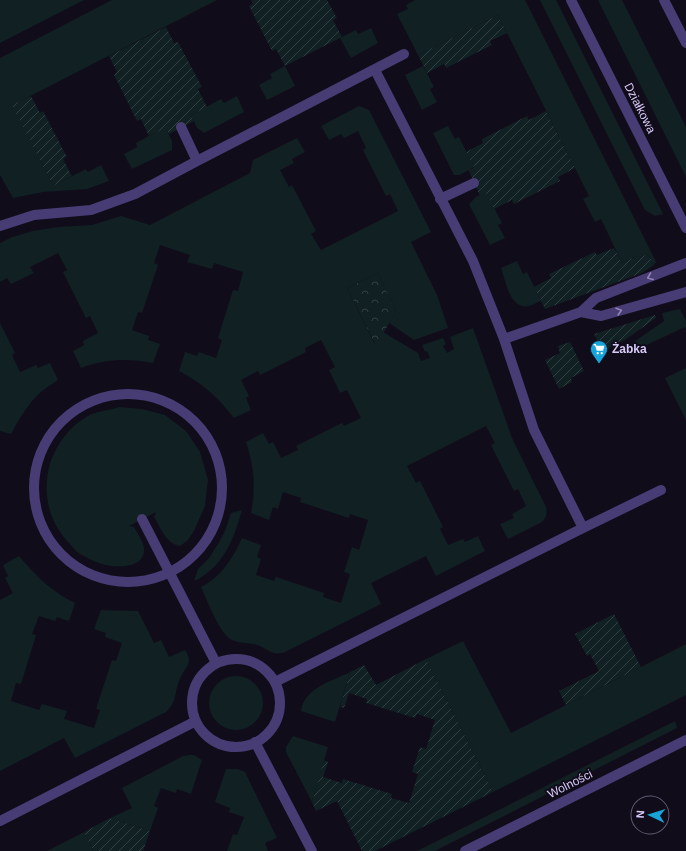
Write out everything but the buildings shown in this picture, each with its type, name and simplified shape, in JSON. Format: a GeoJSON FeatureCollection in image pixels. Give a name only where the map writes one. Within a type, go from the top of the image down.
{"type":"FeatureCollection","features":[{"type":"Feature","properties":{"kind":"street","name":"Działkowa"},"geometry":{"type":"LineString","coordinates":[[571,0],[686,228]]}},
{"type":"Feature","properties":{"kind":"street"},"geometry":{"type":"LineString","coordinates":[[664,0],[686,43]]}},
{"type":"Feature","properties":{"kind":"street"},"geometry":{"type":"LineString","coordinates":[[0,226],[34,215],[91,210],[135,194],[404,54]]}},
{"type":"Feature","properties":{"kind":"street"},"geometry":{"type":"LineString","coordinates":[[375,70],[472,261],[504,339],[534,430],[583,528]]}},
{"type":"Feature","properties":{"kind":"street"},"geometry":{"type":"LineString","coordinates":[[181,127],[196,161]]}},
{"type":"Feature","properties":{"kind":"street"},"geometry":{"type":"LineString","coordinates":[[440,199],[474,183]]}},
{"type":"Feature","properties":{"kind":"street"},"geometry":{"type":"LineString","coordinates":[[504,339],[581,312],[596,298],[686,263]]}},
{"type":"Feature","properties":{"kind":"street"},"geometry":{"type":"LineString","coordinates":[[581,312],[601,316],[686,292]]}},
{"type":"Feature","properties":{"kind":"street"},"geometry":{"type":"LineString","coordinates":[[119,395],[140,395],[160,400],[179,409],[196,423],[208,440],[217,459],[222,479],[221,500],[216,521],[207,539],[193,556],[171,574],[137,582],[116,581],[95,576],[77,567],[60,554],[48,537],[39,518],[34,497],[35,476],[40,456],[49,437],[62,421],[79,408],[98,399],[119,395]]}},
{"type":"Feature","properties":{"kind":"street"},"geometry":{"type":"LineString","coordinates":[[275,682],[661,490]]}},
{"type":"Feature","properties":{"kind":"street"},"geometry":{"type":"LineString","coordinates":[[142,519],[216,663]]}},
{"type":"Feature","properties":{"kind":"street"},"geometry":{"type":"LineString","coordinates":[[230,659],[243,659],[250,661],[267,671],[275,682],[279,696],[279,710],[275,723],[267,734],[255,742],[242,746],[228,746],[215,742],[204,733],[196,722],[192,708],[193,694],[197,681],[206,670],[216,663],[230,659]]}},
{"type":"Feature","properties":{"kind":"street"},"geometry":{"type":"LineString","coordinates":[[0,822],[196,722]]}},
{"type":"Feature","properties":{"kind":"street","name":"Wolności"},"geometry":{"type":"LineString","coordinates":[[465,851],[686,740]]}},
{"type":"Feature","properties":{"kind":"street"},"geometry":{"type":"LineString","coordinates":[[255,742],[312,851]]}},
{"type":"Feature","properties":{"kind":"green space"},"geometry":{"type":"Polygon","coordinates":[[[0,0],[84,0],[0,43],[0,0]]]}},
{"type":"Feature","properties":{"kind":"green space"},"geometry":{"type":"Polygon","coordinates":[[[112,0],[217,0],[13,105],[53,186],[86,169],[88,172],[101,165],[109,181],[87,189],[43,192],[13,198],[0,175],[0,58],[112,0]]]}},
{"type":"Feature","properties":{"kind":"green space"},"geometry":{"type":"Polygon","coordinates":[[[251,0],[327,0],[337,18],[333,20],[342,37],[285,66],[276,49],[272,51],[249,6],[253,4],[251,0]]]}},
{"type":"Feature","properties":{"kind":"green space"},"geometry":{"type":"Polygon","coordinates":[[[415,0],[525,0],[656,262],[654,265],[648,254],[639,257],[639,255],[622,263],[601,219],[595,222],[583,199],[589,196],[498,15],[418,55],[397,14],[408,9],[406,5],[415,0]]]}},
{"type":"Feature","properties":{"kind":"green space"},"geometry":{"type":"Polygon","coordinates":[[[540,0],[556,0],[663,214],[655,216],[645,210],[540,0]]]}},
{"type":"Feature","properties":{"kind":"green space"},"geometry":{"type":"Polygon","coordinates":[[[598,0],[622,0],[686,127],[686,177],[598,0]]]}},
{"type":"Feature","properties":{"kind":"green space"},"geometry":{"type":"Polygon","coordinates":[[[498,15],[507,33],[490,41],[492,45],[446,68],[444,64],[427,73],[418,55],[498,15]]]}},
{"type":"Feature","properties":{"kind":"green space"},"geometry":{"type":"Polygon","coordinates":[[[166,27],[174,43],[178,42],[202,87],[198,89],[207,107],[191,115],[194,121],[169,134],[165,128],[149,136],[141,119],[137,121],[114,75],[117,72],[109,56],[166,27]]]}},
{"type":"Feature","properties":{"kind":"green space"},"geometry":{"type":"Polygon","coordinates":[[[371,28],[378,43],[351,58],[340,38],[356,30],[358,34],[371,28]]]}},
{"type":"Feature","properties":{"kind":"green space"},"geometry":{"type":"Polygon","coordinates":[[[285,66],[295,86],[267,100],[259,85],[272,78],[270,74],[285,66]]]}},
{"type":"Feature","properties":{"kind":"green space"},"geometry":{"type":"Polygon","coordinates":[[[423,66],[434,87],[430,89],[437,102],[422,110],[405,75],[423,66]]]}},
{"type":"Feature","properties":{"kind":"green space"},"geometry":{"type":"Polygon","coordinates":[[[31,96],[40,113],[43,111],[67,157],[63,159],[72,176],[53,186],[12,105],[31,96]]]}},
{"type":"Feature","properties":{"kind":"green space"},"geometry":{"type":"Polygon","coordinates":[[[237,96],[244,112],[204,133],[197,128],[191,115],[221,99],[224,103],[237,96]]]}},
{"type":"Feature","properties":{"kind":"green space"},"geometry":{"type":"Polygon","coordinates":[[[359,106],[369,110],[431,232],[411,242],[437,295],[448,328],[414,340],[389,323],[396,311],[378,273],[347,288],[375,345],[383,332],[418,353],[421,361],[430,358],[422,345],[443,338],[446,344],[443,346],[447,353],[454,349],[450,337],[473,328],[512,438],[546,507],[546,514],[544,520],[540,523],[508,539],[500,524],[514,518],[512,514],[526,506],[518,489],[514,491],[491,445],[495,443],[486,426],[407,466],[416,483],[420,481],[443,527],[440,529],[448,545],[463,539],[465,542],[478,536],[485,551],[436,576],[426,556],[371,583],[381,604],[285,652],[274,653],[260,646],[235,641],[227,637],[218,624],[201,587],[215,578],[226,566],[235,553],[242,538],[261,545],[257,557],[261,559],[256,575],[274,581],[276,577],[324,593],[323,597],[341,603],[350,574],[344,572],[352,547],[359,550],[368,520],[350,514],[349,518],[300,502],[301,498],[283,492],[278,509],[273,507],[269,520],[251,513],[254,486],[251,460],[246,442],[263,433],[269,444],[273,442],[281,458],[298,450],[296,446],[342,423],[344,426],[361,418],[347,390],[340,393],[329,370],[335,367],[321,340],[305,348],[306,352],[260,375],[258,371],[241,380],[249,396],[246,398],[251,410],[234,418],[222,403],[209,391],[179,371],[185,352],[197,356],[199,352],[216,358],[222,340],[218,338],[233,290],[238,291],[243,272],[214,263],[212,269],[187,262],[190,255],[160,245],[154,263],[158,265],[142,313],[138,312],[132,330],[149,336],[148,340],[160,344],[153,363],[135,360],[117,360],[81,368],[73,351],[84,345],[83,341],[98,333],[90,316],[86,318],[63,272],[67,270],[58,253],[30,267],[34,273],[11,284],[7,278],[0,282],[0,243],[12,237],[33,231],[58,227],[92,225],[121,216],[150,225],[250,173],[253,160],[297,138],[305,152],[292,159],[294,163],[280,170],[289,187],[292,185],[316,231],[311,234],[321,250],[398,211],[390,194],[386,196],[363,150],[366,148],[358,131],[344,138],[341,134],[329,140],[321,126],[359,106]]]}},
{"type":"Feature","properties":{"kind":"green space"},"geometry":{"type":"Polygon","coordinates":[[[546,111],[575,168],[558,177],[560,181],[514,204],[512,200],[494,209],[486,193],[480,196],[469,171],[474,167],[466,152],[483,143],[482,139],[527,116],[529,120],[546,111]]]}},
{"type":"Feature","properties":{"kind":"green space"},"geometry":{"type":"Polygon","coordinates":[[[448,126],[455,139],[459,137],[474,167],[460,175],[454,175],[433,133],[448,126]]]}},
{"type":"Feature","properties":{"kind":"green space"},"geometry":{"type":"Polygon","coordinates":[[[165,127],[172,141],[172,150],[132,169],[124,154],[137,147],[136,143],[165,127]]]}},
{"type":"Feature","properties":{"kind":"green space"},"geometry":{"type":"Polygon","coordinates":[[[486,192],[502,223],[498,225],[505,238],[490,245],[469,204],[476,197],[486,192]]]}},
{"type":"Feature","properties":{"kind":"green space"},"geometry":{"type":"Polygon","coordinates":[[[614,248],[622,263],[639,255],[640,257],[648,254],[654,265],[642,273],[545,309],[534,287],[551,278],[549,274],[595,252],[597,255],[614,248]]]}},
{"type":"Feature","properties":{"kind":"green space"},"geometry":{"type":"Polygon","coordinates":[[[517,261],[523,274],[527,272],[541,301],[529,306],[523,306],[517,304],[510,294],[501,268],[517,261]]]}},
{"type":"Feature","properties":{"kind":"green space"},"geometry":{"type":"Polygon","coordinates":[[[378,273],[396,311],[376,346],[347,288],[378,273]]]}},
{"type":"Feature","properties":{"kind":"green space"},"geometry":{"type":"Polygon","coordinates":[[[680,309],[686,321],[686,329],[685,327],[623,356],[628,346],[664,321],[662,313],[680,309]]]}},
{"type":"Feature","properties":{"kind":"green space"},"geometry":{"type":"Polygon","coordinates":[[[655,315],[656,318],[625,340],[603,351],[594,334],[655,315]]]}},
{"type":"Feature","properties":{"kind":"green space"},"geometry":{"type":"Polygon","coordinates":[[[0,323],[15,353],[12,355],[20,372],[36,365],[38,368],[50,363],[58,380],[42,391],[33,400],[11,434],[0,431],[0,323]]]}},
{"type":"Feature","properties":{"kind":"green space"},"geometry":{"type":"Polygon","coordinates":[[[570,342],[584,371],[571,378],[572,382],[559,389],[545,360],[560,353],[558,346],[570,342]]]}},
{"type":"Feature","properties":{"kind":"green space"},"geometry":{"type":"Polygon","coordinates":[[[686,368],[686,420],[665,378],[686,368]]]}},
{"type":"Feature","properties":{"kind":"green space"},"geometry":{"type":"Polygon","coordinates":[[[119,407],[142,409],[165,415],[186,431],[200,452],[208,480],[205,506],[194,531],[187,541],[180,546],[175,545],[164,535],[154,517],[156,512],[129,526],[134,527],[142,541],[144,549],[143,556],[140,560],[135,564],[128,566],[114,566],[99,563],[77,552],[60,533],[55,524],[48,505],[47,495],[50,464],[56,449],[66,435],[78,423],[92,414],[119,407]]]}},
{"type":"Feature","properties":{"kind":"green space"},"geometry":{"type":"Polygon","coordinates":[[[242,510],[235,532],[226,552],[213,568],[194,581],[198,569],[209,558],[218,544],[225,531],[231,513],[242,510]]]}},
{"type":"Feature","properties":{"kind":"green space"},"geometry":{"type":"Polygon","coordinates":[[[19,556],[45,583],[59,594],[75,603],[69,621],[57,617],[55,621],[39,616],[32,634],[36,635],[21,684],[16,683],[11,701],[39,710],[42,704],[67,711],[64,719],[94,728],[100,710],[96,709],[112,660],[116,661],[122,643],[105,637],[106,633],[94,629],[101,610],[138,611],[154,643],[161,640],[169,657],[185,650],[189,661],[179,681],[174,701],[166,712],[75,758],[64,738],[0,771],[0,600],[13,593],[5,578],[8,576],[3,565],[19,556]]]}},
{"type":"Feature","properties":{"kind":"green space"},"geometry":{"type":"Polygon","coordinates":[[[614,614],[641,667],[566,705],[559,691],[599,671],[590,654],[587,656],[575,634],[614,614]]]}},
{"type":"Feature","properties":{"kind":"green space"},"geometry":{"type":"Polygon","coordinates":[[[463,641],[511,733],[686,644],[686,695],[493,792],[426,659],[463,641]]]}},
{"type":"Feature","properties":{"kind":"green space"},"geometry":{"type":"Polygon","coordinates":[[[426,659],[493,792],[375,851],[362,851],[337,801],[316,811],[312,802],[324,760],[328,762],[323,777],[342,783],[343,779],[392,794],[391,798],[409,803],[418,774],[412,772],[420,747],[426,749],[435,720],[417,714],[415,718],[366,703],[367,699],[349,693],[344,708],[340,707],[350,672],[364,665],[376,685],[426,659]]]}},
{"type":"Feature","properties":{"kind":"green space"},"geometry":{"type":"Polygon","coordinates":[[[350,672],[335,722],[301,711],[307,696],[313,691],[327,682],[350,672]]]}},
{"type":"Feature","properties":{"kind":"green space"},"geometry":{"type":"Polygon","coordinates":[[[236,676],[246,678],[255,684],[261,693],[263,703],[261,713],[255,722],[246,728],[236,730],[226,728],[217,722],[211,713],[209,703],[211,693],[217,684],[226,678],[236,676]]]}},
{"type":"Feature","properties":{"kind":"green space"},"geometry":{"type":"Polygon","coordinates":[[[675,721],[677,728],[435,851],[417,851],[675,721]]]}},
{"type":"Feature","properties":{"kind":"green space"},"geometry":{"type":"Polygon","coordinates":[[[293,736],[328,747],[312,802],[286,752],[286,747],[293,736]]]}},
{"type":"Feature","properties":{"kind":"green space"},"geometry":{"type":"Polygon","coordinates":[[[194,755],[202,760],[191,794],[177,789],[176,793],[161,788],[154,806],[158,808],[150,831],[110,818],[132,808],[122,788],[183,756],[194,755]]]}},
{"type":"Feature","properties":{"kind":"green space"},"geometry":{"type":"Polygon","coordinates":[[[226,769],[238,769],[245,772],[277,838],[265,843],[268,851],[227,851],[233,834],[237,835],[244,817],[229,812],[230,808],[215,802],[226,769]]]}},
{"type":"Feature","properties":{"kind":"green space"},"geometry":{"type":"Polygon","coordinates":[[[110,818],[150,831],[143,851],[93,851],[84,832],[110,818]]]}},
{"type":"Feature","properties":{"kind":"green space"},"geometry":{"type":"Polygon","coordinates":[[[84,832],[93,851],[47,851],[84,832]]]}},
{"type":"Feature","properties":{"kind":"place","name":"Żabka"},"geometry":{"type":"Point","coordinates":[599,364]}}]}
